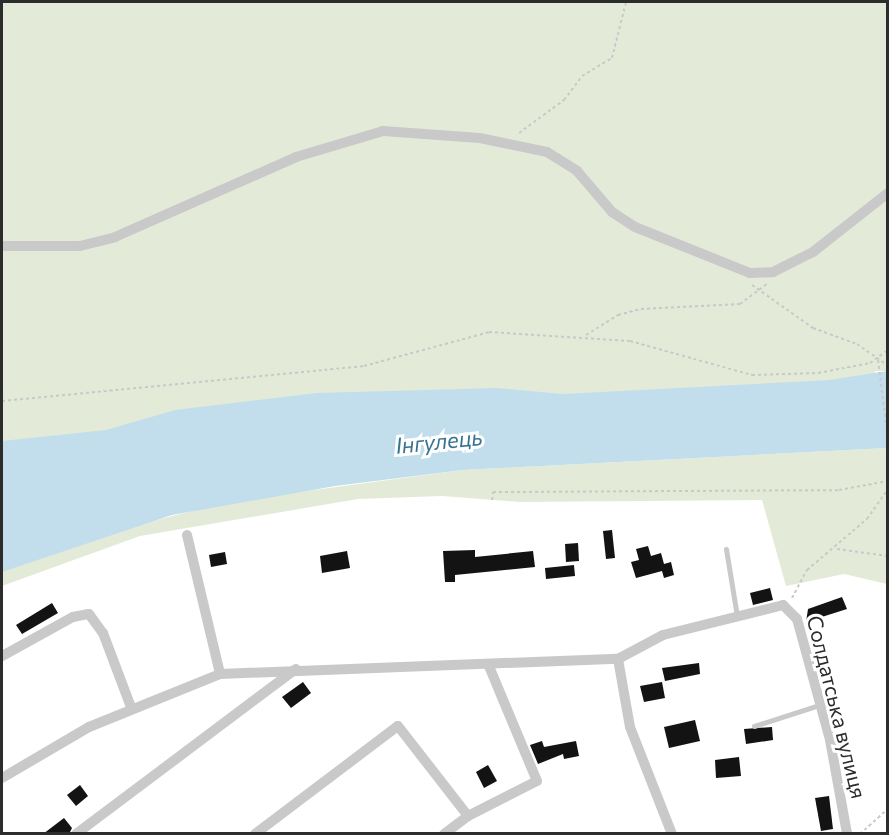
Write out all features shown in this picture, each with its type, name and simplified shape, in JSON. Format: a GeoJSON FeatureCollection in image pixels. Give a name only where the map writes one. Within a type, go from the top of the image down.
{"type":"FeatureCollection","features":[{"type":"Feature","properties":{"kind":"street"},"geometry":{"type":"LineString","coordinates":[[2,246],[80,246],[115,237],[296,157],[383,131],[480,138],[547,152],[576,171],[612,213],[635,227],[750,273],[773,272],[813,252],[888,193]]}},
{"type":"Feature","properties":{"kind":"street"},"geometry":{"type":"LineString","coordinates":[[187,535],[220,674]]}},
{"type":"Feature","properties":{"kind":"street","name":"Солдатська вулиця"},"geometry":{"type":"LineString","coordinates":[[737,616],[774,608],[794,612],[819,705],[847,834]]}},
{"type":"Feature","properties":{"kind":"street"},"geometry":{"type":"LineString","coordinates":[[2,656],[73,616],[89,614],[103,633],[131,707]]}},
{"type":"Feature","properties":{"kind":"street"},"geometry":{"type":"LineString","coordinates":[[2,778],[131,707],[220,674],[297,669],[489,666],[618,659],[663,635],[737,616]]}},
{"type":"Feature","properties":{"kind":"street"},"geometry":{"type":"LineString","coordinates":[[618,659],[630,727],[672,834]]}},
{"type":"Feature","properties":{"kind":"street"},"geometry":{"type":"LineString","coordinates":[[444,834],[468,816],[537,781],[489,666]]}},
{"type":"Feature","properties":{"kind":"street"},"geometry":{"type":"LineString","coordinates":[[76,834],[297,669]]}},
{"type":"Feature","properties":{"kind":"street"},"geometry":{"type":"LineString","coordinates":[[255,834],[398,726],[468,816]]}},
{"type":"Feature","properties":{"kind":"lane"},"geometry":{"type":"LineString","coordinates":[[726,549],[737,616]]}},
{"type":"Feature","properties":{"kind":"lane"},"geometry":{"type":"LineString","coordinates":[[754,726],[819,705]]}},
{"type":"Feature","properties":{"kind":"path"},"geometry":{"type":"LineString","coordinates":[[513,135],[564,100],[582,76],[612,58],[626,2]]}},
{"type":"Feature","properties":{"kind":"path"},"geometry":{"type":"LineString","coordinates":[[745,281],[813,328],[857,344],[888,366]]}},
{"type":"Feature","properties":{"kind":"path"},"geometry":{"type":"LineString","coordinates":[[586,335],[618,315],[740,304],[771,281]]}},
{"type":"Feature","properties":{"kind":"path"},"geometry":{"type":"LineString","coordinates":[[2,400],[364,366],[489,332],[586,335],[668,350],[752,375],[818,373],[878,360],[888,350]]}},
{"type":"Feature","properties":{"kind":"path"},"geometry":{"type":"LineString","coordinates":[[878,360],[888,439]]}},
{"type":"Feature","properties":{"kind":"path"},"geometry":{"type":"LineString","coordinates":[[492,500],[493,492],[839,490],[888,481]]}},
{"type":"Feature","properties":{"kind":"path"},"geometry":{"type":"LineString","coordinates":[[794,612],[795,588],[811,567],[835,549],[867,519],[888,489]]}},
{"type":"Feature","properties":{"kind":"path"},"geometry":{"type":"LineString","coordinates":[[835,549],[888,556]]}},
{"type":"Feature","properties":{"kind":"path"},"geometry":{"type":"LineString","coordinates":[[860,834],[888,808]]}},
{"type":"Feature","properties":{"kind":"green space"},"geometry":{"type":"Polygon","coordinates":[[[2,2],[887,2],[888,371],[875,371],[877,382],[2,515],[2,2]]]}},
{"type":"Feature","properties":{"kind":"green space"},"geometry":{"type":"Polygon","coordinates":[[[887,448],[887,584],[844,574],[786,586],[762,500],[520,502],[442,496],[358,499],[140,536],[2,586],[2,572],[23,563],[122,529],[231,501],[463,470],[887,448]]]}},
{"type":"Feature","properties":{"kind":"water","name":"Інгулець"},"geometry":{"type":"Polygon","coordinates":[[[887,371],[887,448],[463,470],[335,486],[172,515],[2,572],[2,441],[106,430],[175,410],[316,393],[497,388],[563,394],[829,380],[887,371]]]}},
{"type":"Feature","properties":{"kind":"building"},"geometry":{"type":"Polygon","coordinates":[[[612,530],[615,558],[606,559],[603,531],[612,530]]]}},
{"type":"Feature","properties":{"kind":"building"},"geometry":{"type":"Polygon","coordinates":[[[578,543],[579,561],[566,562],[565,544],[578,543]]]}},
{"type":"Feature","properties":{"kind":"building"},"geometry":{"type":"Polygon","coordinates":[[[648,546],[651,556],[661,553],[664,564],[671,562],[674,575],[664,578],[662,571],[636,578],[631,562],[639,560],[636,549],[648,546]]]}},
{"type":"Feature","properties":{"kind":"building"},"geometry":{"type":"Polygon","coordinates":[[[475,550],[475,557],[533,551],[535,567],[455,575],[455,582],[445,582],[443,551],[475,550]]]}},
{"type":"Feature","properties":{"kind":"building"},"geometry":{"type":"Polygon","coordinates":[[[347,551],[350,568],[322,573],[320,556],[347,551]]]}},
{"type":"Feature","properties":{"kind":"building"},"geometry":{"type":"Polygon","coordinates":[[[225,552],[227,564],[211,567],[209,555],[225,552]]]}},
{"type":"Feature","properties":{"kind":"building"},"geometry":{"type":"Polygon","coordinates":[[[574,565],[575,576],[546,579],[545,568],[574,565]]]}},
{"type":"Feature","properties":{"kind":"building"},"geometry":{"type":"Polygon","coordinates":[[[770,588],[773,600],[753,605],[750,593],[770,588]]]}},
{"type":"Feature","properties":{"kind":"building"},"geometry":{"type":"Polygon","coordinates":[[[842,597],[847,609],[806,622],[808,609],[842,597]]]}},
{"type":"Feature","properties":{"kind":"building"},"geometry":{"type":"Polygon","coordinates":[[[52,603],[58,613],[22,634],[16,625],[52,603]]]}},
{"type":"Feature","properties":{"kind":"building"},"geometry":{"type":"Polygon","coordinates":[[[699,663],[700,674],[665,681],[662,668],[699,663]]]}},
{"type":"Feature","properties":{"kind":"building"},"geometry":{"type":"Polygon","coordinates":[[[303,682],[311,693],[291,708],[282,697],[303,682]]]}},
{"type":"Feature","properties":{"kind":"building"},"geometry":{"type":"Polygon","coordinates":[[[662,682],[665,698],[644,702],[640,686],[662,682]]]}},
{"type":"Feature","properties":{"kind":"building"},"geometry":{"type":"Polygon","coordinates":[[[695,720],[700,741],[669,748],[664,727],[695,720]]]}},
{"type":"Feature","properties":{"kind":"building"},"geometry":{"type":"Polygon","coordinates":[[[772,727],[773,740],[746,744],[744,729],[772,727]]]}},
{"type":"Feature","properties":{"kind":"building"},"geometry":{"type":"Polygon","coordinates":[[[542,741],[544,747],[576,741],[579,756],[564,759],[563,754],[538,764],[530,745],[542,741]]]}},
{"type":"Feature","properties":{"kind":"building"},"geometry":{"type":"Polygon","coordinates":[[[739,757],[741,776],[716,778],[715,760],[739,757]]]}},
{"type":"Feature","properties":{"kind":"building"},"geometry":{"type":"Polygon","coordinates":[[[488,765],[497,781],[484,788],[476,772],[488,765]]]}},
{"type":"Feature","properties":{"kind":"building"},"geometry":{"type":"Polygon","coordinates":[[[80,785],[88,796],[76,806],[67,795],[80,785]]]}},
{"type":"Feature","properties":{"kind":"building"},"geometry":{"type":"Polygon","coordinates":[[[829,796],[833,829],[821,831],[815,798],[829,796]]]}},
{"type":"Feature","properties":{"kind":"building"},"geometry":{"type":"Polygon","coordinates":[[[64,818],[72,828],[69,834],[43,834],[64,818]]]}}]}
